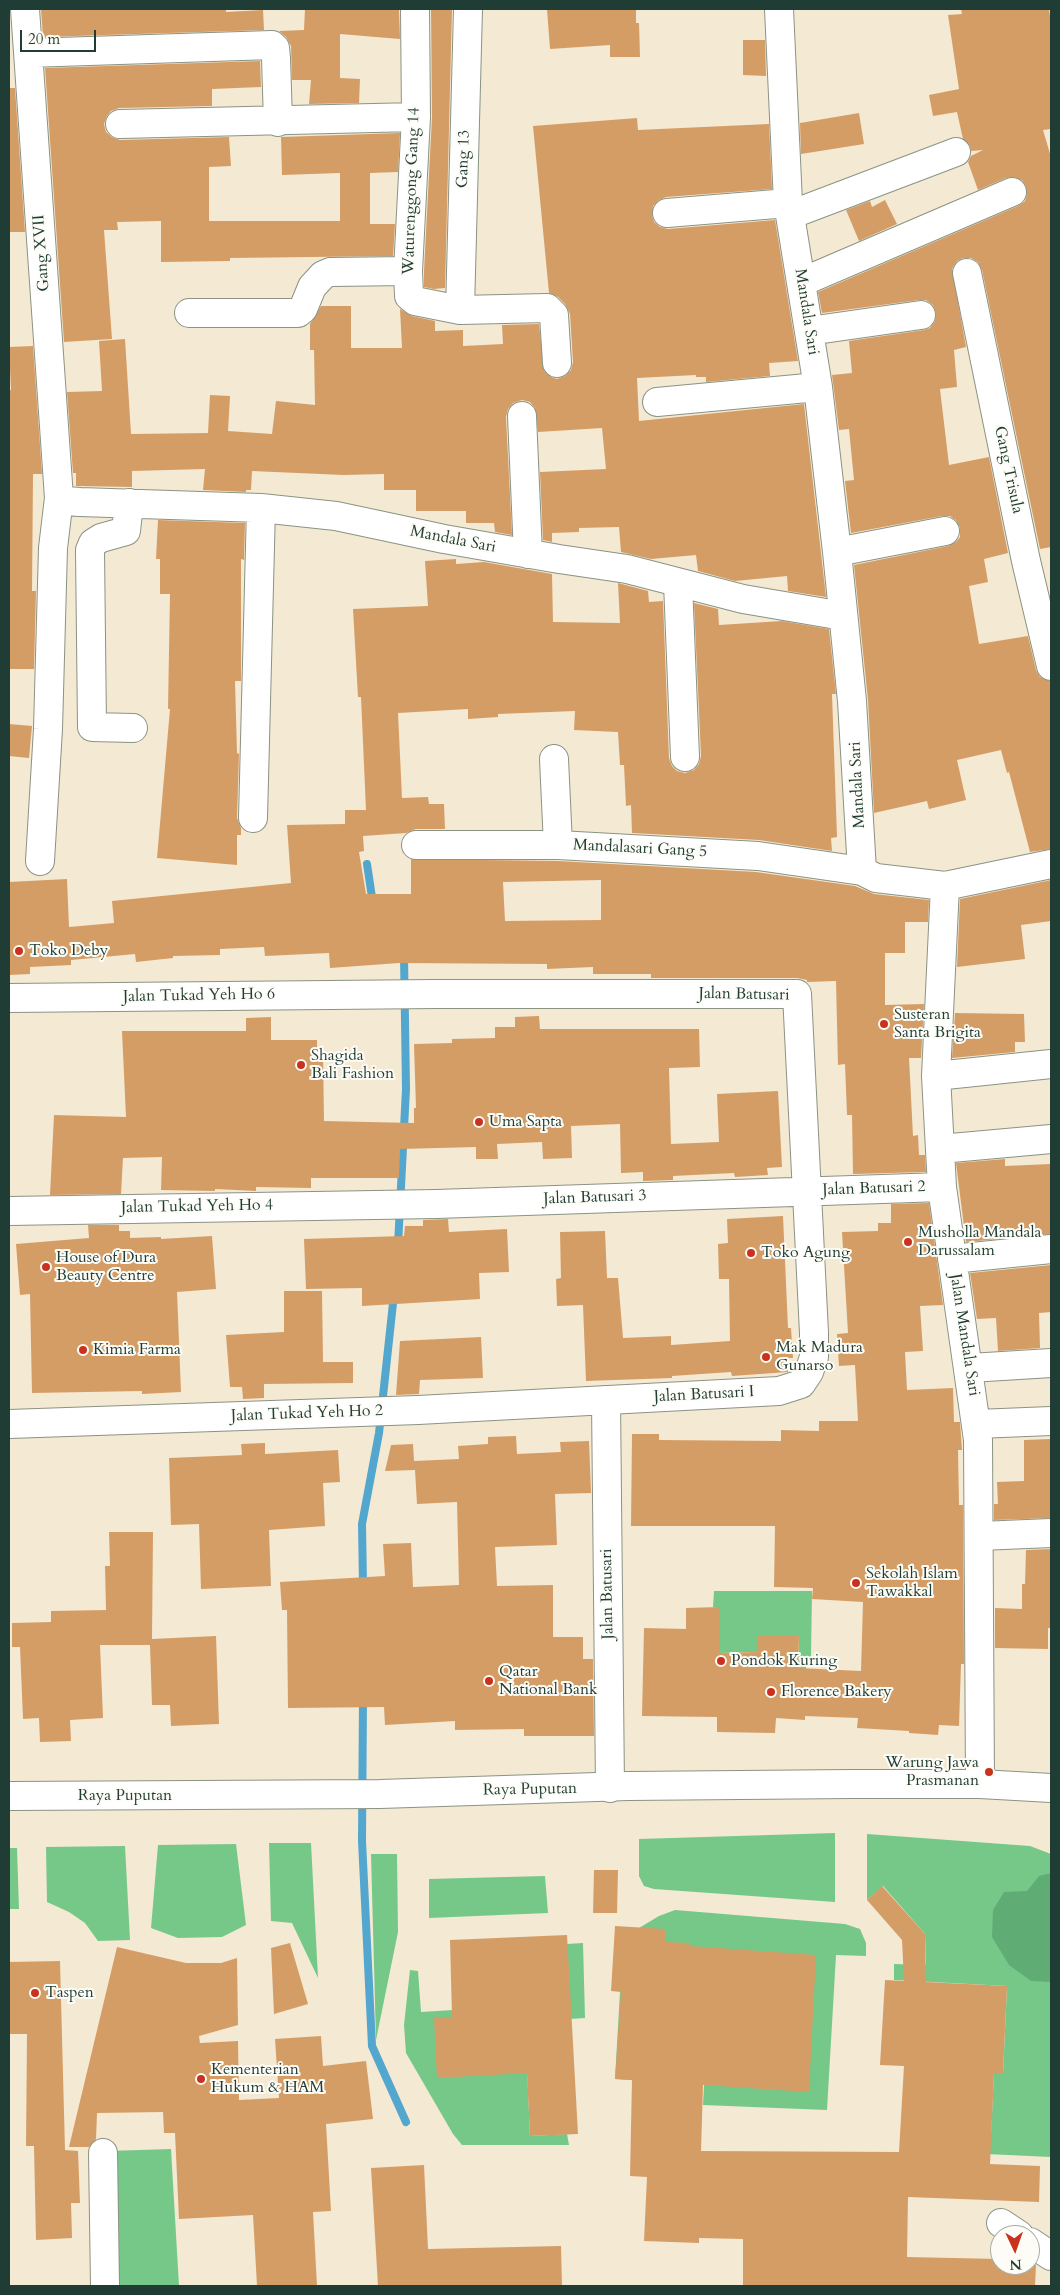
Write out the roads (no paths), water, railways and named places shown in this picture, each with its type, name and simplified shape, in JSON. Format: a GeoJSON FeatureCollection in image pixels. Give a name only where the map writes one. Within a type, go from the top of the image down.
{"type":"FeatureCollection","features":[{"type":"Feature","properties":{"kind":"street","name":"Gang XVII"},"geometry":{"type":"LineString","coordinates":[[25,9],[23,70],[59,498],[53,548],[48,729],[40,862]]}},
{"type":"Feature","properties":{"kind":"street","name":"Waturenggong Gang 14"},"geometry":{"type":"LineString","coordinates":[[415,9],[416,116],[408,271],[410,296],[415,301],[460,310],[547,308],[554,315],[558,363]]}},
{"type":"Feature","properties":{"kind":"street","name":"Gang 13"},"geometry":{"type":"LineString","coordinates":[[460,310],[468,9]]}},
{"type":"Feature","properties":{"kind":"street","name":"Mandala Sari"},"geometry":{"type":"LineString","coordinates":[[779,9],[789,209],[818,387],[837,552],[852,701],[862,871]]}},
{"type":"Feature","properties":{"kind":"street"},"geometry":{"type":"LineString","coordinates":[[23,70],[272,45],[275,48],[276,58],[278,122]]}},
{"type":"Feature","properties":{"kind":"street"},"geometry":{"type":"LineString","coordinates":[[120,124],[278,122],[416,116]]}},
{"type":"Feature","properties":{"kind":"street"},"geometry":{"type":"LineString","coordinates":[[667,213],[789,209],[956,152]]}},
{"type":"Feature","properties":{"kind":"street"},"geometry":{"type":"LineString","coordinates":[[802,282],[1012,192]]}},
{"type":"Feature","properties":{"kind":"street"},"geometry":{"type":"LineString","coordinates":[[189,313],[298,313],[303,309],[312,287],[323,275],[330,272],[408,271]]}},
{"type":"Feature","properties":{"kind":"street","name":"Gang Trisula"},"geometry":{"type":"LineString","coordinates":[[967,273],[1026,561],[1051,666]]}},
{"type":"Feature","properties":{"kind":"street"},"geometry":{"type":"LineString","coordinates":[[809,331],[921,315]]}},
{"type":"Feature","properties":{"kind":"street"},"geometry":{"type":"LineString","coordinates":[[657,402],[818,387]]}},
{"type":"Feature","properties":{"kind":"street"},"geometry":{"type":"LineString","coordinates":[[522,416],[528,554]]}},
{"type":"Feature","properties":{"kind":"street","name":"Mandala Sari"},"geometry":{"type":"LineString","coordinates":[[59,498],[65,501],[261,508],[336,516],[528,554],[627,569],[678,584],[743,599],[843,616]]}},
{"type":"Feature","properties":{"kind":"street"},"geometry":{"type":"LineString","coordinates":[[129,503],[126,531],[101,538],[93,543],[90,550],[92,727],[133,728]]}},
{"type":"Feature","properties":{"kind":"street"},"geometry":{"type":"LineString","coordinates":[[253,818],[261,508]]}},
{"type":"Feature","properties":{"kind":"street"},"geometry":{"type":"LineString","coordinates":[[837,552],[945,531]]}},
{"type":"Feature","properties":{"kind":"street"},"geometry":{"type":"LineString","coordinates":[[678,584],[684,757]]}},
{"type":"Feature","properties":{"kind":"street"},"geometry":{"type":"LineString","coordinates":[[554,759],[558,845]]}},
{"type":"Feature","properties":{"kind":"street","name":"Mandalasari Gang 5"},"geometry":{"type":"LineString","coordinates":[[416,845],[558,845],[758,856],[862,871]]}},
{"type":"Feature","properties":{"kind":"street"},"geometry":{"type":"LineString","coordinates":[[862,871],[876,878],[945,886],[1051,864]]}},
{"type":"Feature","properties":{"kind":"street","name":"Jalan Mandala Sari"},"geometry":{"type":"LineString","coordinates":[[945,886],[936,1076],[942,1187],[977,1424],[980,1536],[980,1784]]}},
{"type":"Feature","properties":{"kind":"street","name":"Jalan Batusari"},"geometry":{"type":"LineString","coordinates":[[390,994],[797,994],[814,1357],[809,1372],[801,1384]]}},
{"type":"Feature","properties":{"kind":"street","name":"Jalan Tukad Yeh Ho 6"},"geometry":{"type":"LineString","coordinates":[[9,998],[390,994]]}},
{"type":"Feature","properties":{"kind":"street"},"geometry":{"type":"LineString","coordinates":[[936,1076],[1051,1064]]}},
{"type":"Feature","properties":{"kind":"street"},"geometry":{"type":"LineString","coordinates":[[940,1148],[1051,1139]]}},
{"type":"Feature","properties":{"kind":"street","name":"Jalan Batusari 2"},"geometry":{"type":"LineString","coordinates":[[806,1192],[942,1187]]}},
{"type":"Feature","properties":{"kind":"street","name":"Jalan Batusari 3"},"geometry":{"type":"LineString","coordinates":[[385,1204],[806,1192]]}},
{"type":"Feature","properties":{"kind":"street","name":"Jalan Tukad Yeh Ho 4"},"geometry":{"type":"LineString","coordinates":[[9,1211],[385,1204]]}},
{"type":"Feature","properties":{"kind":"street"},"geometry":{"type":"LineString","coordinates":[[952,1259],[1051,1249]]}},
{"type":"Feature","properties":{"kind":"street"},"geometry":{"type":"LineString","coordinates":[[970,1368],[1051,1363]]}},
{"type":"Feature","properties":{"kind":"street","name":"Jalan Batusari I"},"geometry":{"type":"LineString","coordinates":[[606,1400],[779,1391],[801,1384]]}},
{"type":"Feature","properties":{"kind":"street","name":"Jalan Batusari"},"geometry":{"type":"LineString","coordinates":[[606,1400],[610,1788]]}},
{"type":"Feature","properties":{"kind":"street","name":"Jalan Tukad Yeh Ho 2"},"geometry":{"type":"LineString","coordinates":[[9,1424],[418,1410],[606,1400]]}},
{"type":"Feature","properties":{"kind":"street"},"geometry":{"type":"LineString","coordinates":[[977,1424],[1051,1421]]}},
{"type":"Feature","properties":{"kind":"street"},"geometry":{"type":"LineString","coordinates":[[980,1536],[1051,1534]]}},
{"type":"Feature","properties":{"kind":"street","name":"Raya Puputan"},"geometry":{"type":"LineString","coordinates":[[9,1796],[380,1794],[663,1786],[980,1784],[1051,1788]]}},
{"type":"Feature","properties":{"kind":"street"},"geometry":{"type":"LineString","coordinates":[[103,2154],[105,2286]]}},
{"type":"Feature","properties":{"kind":"street"},"geometry":{"type":"LineString","coordinates":[[1040,2249],[1051,2256]]}},
{"type":"Feature","properties":{"kind":"waterway"},"geometry":{"type":"LineString","coordinates":[[367,864],[373,904]]}},
{"type":"Feature","properties":{"kind":"waterway"},"geometry":{"type":"LineString","coordinates":[[398,1245],[406,1089],[404,955]]}},
{"type":"Feature","properties":{"kind":"waterway"},"geometry":{"type":"LineString","coordinates":[[363,1585],[362,1524],[379,1433],[394,1294]]}},
{"type":"Feature","properties":{"kind":"waterway"},"geometry":{"type":"LineString","coordinates":[[363,1697],[362,1841],[372,2046],[406,2122]]}},
{"type":"Feature","properties":{"kind":"place","name":"Toko Deby"},"geometry":{"type":"Point","coordinates":[19,951]}},
{"type":"Feature","properties":{"kind":"place","name":"Susteran Santa Brigita"},"geometry":{"type":"Point","coordinates":[884,1024]}},
{"type":"Feature","properties":{"kind":"place","name":"Shagida Bali Fashion"},"geometry":{"type":"Point","coordinates":[301,1065]}},
{"type":"Feature","properties":{"kind":"place","name":"Uma Sapta"},"geometry":{"type":"Point","coordinates":[479,1122]}},
{"type":"Feature","properties":{"kind":"place","name":"Musholla Mandala Darussalam"},"geometry":{"type":"Point","coordinates":[908,1242]}},
{"type":"Feature","properties":{"kind":"place","name":"Toko Agung"},"geometry":{"type":"Point","coordinates":[751,1253]}},
{"type":"Feature","properties":{"kind":"place","name":"House of Dura Beauty Centre"},"geometry":{"type":"Point","coordinates":[46,1267]}},
{"type":"Feature","properties":{"kind":"place","name":"Kimia Farma"},"geometry":{"type":"Point","coordinates":[83,1350]}},
{"type":"Feature","properties":{"kind":"place","name":"Mak Madura Gunarso"},"geometry":{"type":"Point","coordinates":[766,1357]}},
{"type":"Feature","properties":{"kind":"place","name":"Sekolah Islam Tawakkal"},"geometry":{"type":"Point","coordinates":[856,1583]}},
{"type":"Feature","properties":{"kind":"place","name":"Pondok Kuring"},"geometry":{"type":"Point","coordinates":[721,1661]}},
{"type":"Feature","properties":{"kind":"place","name":"Qatar National Bank"},"geometry":{"type":"Point","coordinates":[489,1681]}},
{"type":"Feature","properties":{"kind":"place","name":"Florence Bakery"},"geometry":{"type":"Point","coordinates":[771,1692]}},
{"type":"Feature","properties":{"kind":"place","name":"Warung Jawa Prasmanan"},"geometry":{"type":"Point","coordinates":[989,1772]}},
{"type":"Feature","properties":{"kind":"place","name":"Taspen"},"geometry":{"type":"Point","coordinates":[35,1993]}},
{"type":"Feature","properties":{"kind":"place","name":"Kementerian Hukum & HAM"},"geometry":{"type":"Point","coordinates":[201,2079]}}]}
